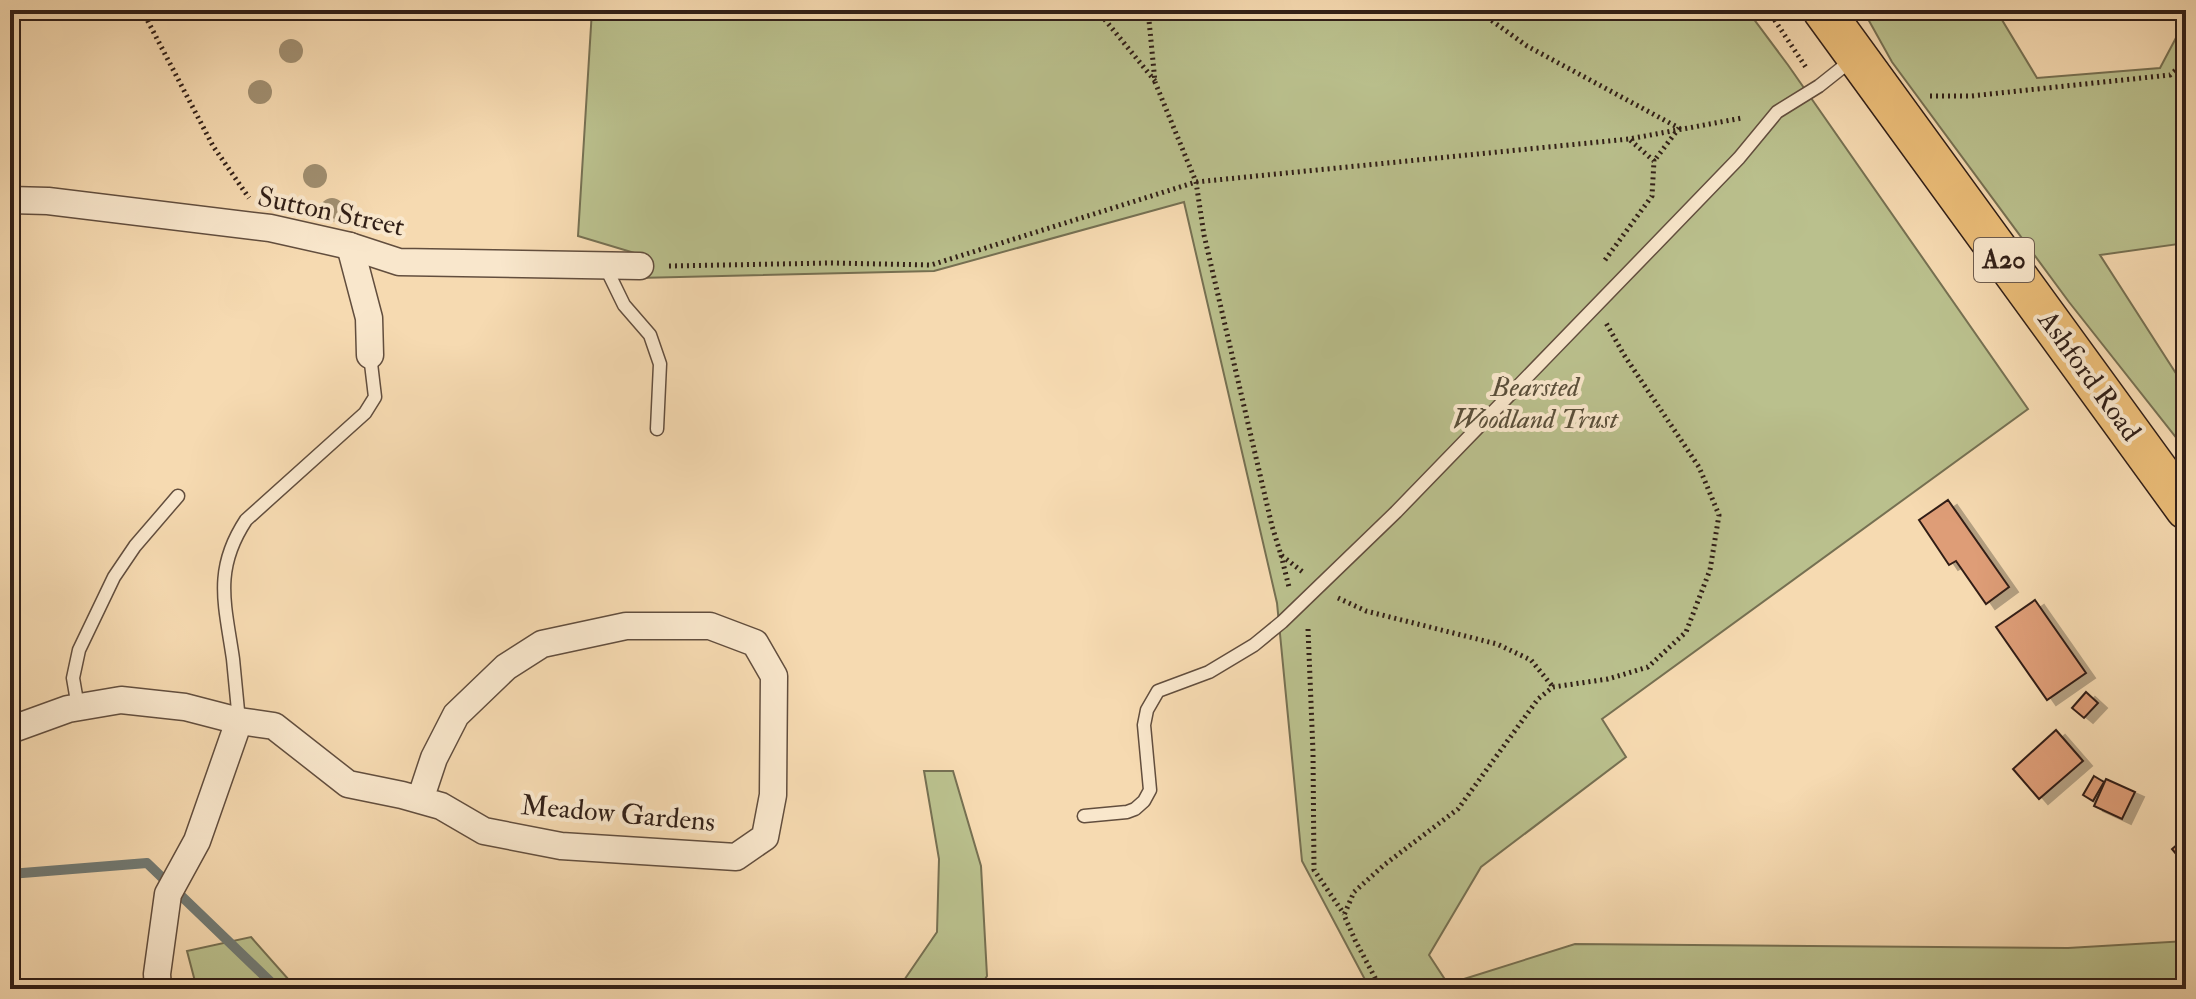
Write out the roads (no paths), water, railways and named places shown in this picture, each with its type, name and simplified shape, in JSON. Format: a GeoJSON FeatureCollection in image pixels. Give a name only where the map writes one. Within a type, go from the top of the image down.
{"type":"FeatureCollection","features":[{"type":"Feature","properties":{"kind":"main road","name":"Ashford Road"},"geometry":{"type":"LineString","coordinates":[[1823,10],[2186,509]]}},
{"type":"Feature","properties":{"kind":"street","name":"Sutton Street"},"geometry":{"type":"LineString","coordinates":[[10,200],[48,201],[270,228],[350,246],[399,262],[640,266]]}},
{"type":"Feature","properties":{"kind":"street"},"geometry":{"type":"LineString","coordinates":[[350,246],[369,318],[370,355]]}},
{"type":"Feature","properties":{"kind":"street","name":"Meadow Gardens"},"geometry":{"type":"LineString","coordinates":[[10,730],[78,707],[121,700],[185,707],[239,721],[274,726],[348,784],[441,806],[484,831],[561,846],[736,857],[765,837],[773,795],[774,676],[755,643],[710,626],[626,626],[542,644],[506,667],[456,715],[434,758],[420,800]]}},
{"type":"Feature","properties":{"kind":"street"},"geometry":{"type":"LineString","coordinates":[[158,989],[157,974],[168,894],[197,841],[239,721]]}},
{"type":"Feature","properties":{"kind":"lane"},"geometry":{"type":"LineString","coordinates":[[1084,816],[1127,812],[1144,801],[1150,790],[1144,725],[1147,710],[1158,691],[1209,672],[1254,645],[1297,607],[1396,512],[1596,306],[1739,158],[1777,112],[1819,86],[1856,57]]}},
{"type":"Feature","properties":{"kind":"lane"},"geometry":{"type":"LineString","coordinates":[[605,266],[624,305],[650,335],[660,364],[657,429]]}},
{"type":"Feature","properties":{"kind":"lane"},"geometry":{"type":"LineString","coordinates":[[239,721],[223,589],[226,560],[246,520],[365,413],[375,397],[370,355]]}},
{"type":"Feature","properties":{"kind":"lane"},"geometry":{"type":"LineString","coordinates":[[78,707],[73,678],[79,650],[114,577],[135,546],[178,496]]}},
{"type":"Feature","properties":{"kind":"waterway"},"geometry":{"type":"LineString","coordinates":[[10,874],[147,863],[278,989]]}},
{"type":"Feature","properties":{"kind":"park label","name":"Bearsted Woodland Trust"},"geometry":{"type":"Point","coordinates":[1535,403]}}]}
